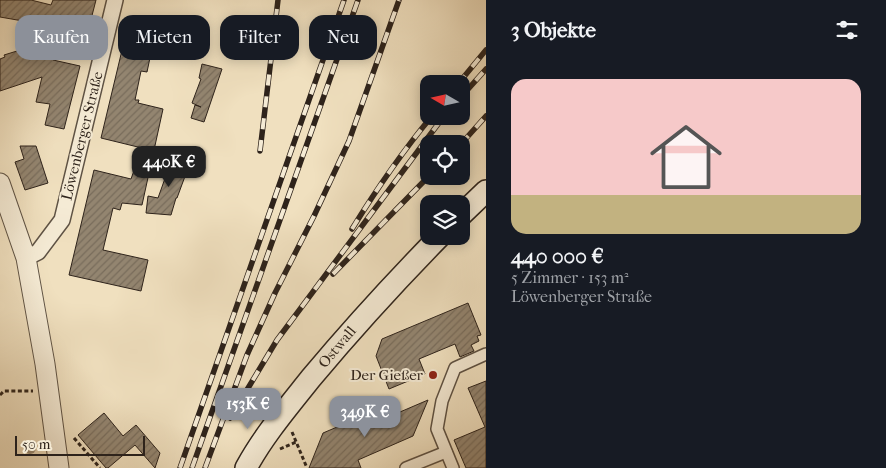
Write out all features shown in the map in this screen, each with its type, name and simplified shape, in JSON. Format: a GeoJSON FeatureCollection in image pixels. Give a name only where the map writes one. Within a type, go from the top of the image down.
{"type":"FeatureCollection","features":[{"type":"Feature","properties":{"kind":"main road"},"geometry":{"type":"LineString","coordinates":[[470,206],[486,191]]}},
{"type":"Feature","properties":{"kind":"main road","name":"Ostwall"},"geometry":{"type":"LineString","coordinates":[[246,468],[283,412],[360,320],[431,245]]}},
{"type":"Feature","properties":{"kind":"street","name":"Löwenberger Straße"},"geometry":{"type":"LineString","coordinates":[[26,258],[38,252],[62,220],[115,0]]}},
{"type":"Feature","properties":{"kind":"street"},"geometry":{"type":"LineString","coordinates":[[0,183],[26,258],[39,330],[59,468]]}},
{"type":"Feature","properties":{"kind":"street"},"geometry":{"type":"LineString","coordinates":[[453,468],[437,429],[442,401],[455,368],[486,354]]}},
{"type":"Feature","properties":{"kind":"street"},"geometry":{"type":"LineString","coordinates":[[406,468],[446,452]]}},
{"type":"Feature","properties":{"kind":"path"},"geometry":{"type":"LineString","coordinates":[[0,388],[4,391],[29,391]]}},
{"type":"Feature","properties":{"kind":"path"},"geometry":{"type":"LineString","coordinates":[[0,395],[4,391]]}},
{"type":"Feature","properties":{"kind":"path"},"geometry":{"type":"LineString","coordinates":[[283,412],[307,468]]}},
{"type":"Feature","properties":{"kind":"path"},"geometry":{"type":"LineString","coordinates":[[68,432],[100,468]]}},
{"type":"Feature","properties":{"kind":"building"},"geometry":{"type":"Polygon","coordinates":[[[0,0],[31,0],[51,5],[53,0],[96,0],[92,15],[15,15],[15,20],[0,17],[0,0]]]}},
{"type":"Feature","properties":{"kind":"building"},"geometry":{"type":"Polygon","coordinates":[[[15,52],[15,60],[53,60],[80,66],[64,129],[45,125],[50,104],[36,102],[42,77],[0,91],[0,59],[5,57],[4,55],[15,52]]]}},
{"type":"Feature","properties":{"kind":"building"},"geometry":{"type":"Polygon","coordinates":[[[120,60],[150,60],[147,72],[141,71],[135,100],[139,100],[138,103],[163,109],[142,205],[122,203],[120,210],[113,208],[103,250],[148,260],[141,291],[69,275],[94,170],[131,179],[142,148],[101,138],[120,60]]]}},
{"type":"Feature","properties":{"kind":"building"},"geometry":{"type":"Polygon","coordinates":[[[202,64],[222,69],[204,122],[191,118],[195,105],[201,107],[192,103],[201,79],[199,78],[202,64]]]}},
{"type":"Feature","properties":{"kind":"building"},"geometry":{"type":"Polygon","coordinates":[[[20,146],[36,146],[48,183],[25,190],[15,162],[24,159],[20,146]]]}},
{"type":"Feature","properties":{"kind":"building"},"geometry":{"type":"Polygon","coordinates":[[[173,156],[191,160],[171,215],[146,213],[148,196],[158,198],[173,156]]]}},
{"type":"Feature","properties":{"kind":"building"},"geometry":{"type":"Polygon","coordinates":[[[468,303],[481,335],[477,336],[479,341],[471,345],[474,351],[460,357],[455,344],[419,359],[425,374],[389,389],[376,356],[382,339],[468,303]]]}},
{"type":"Feature","properties":{"kind":"building"},"geometry":{"type":"Polygon","coordinates":[[[486,381],[486,468],[466,468],[454,440],[485,427],[468,388],[486,381]]]}},
{"type":"Feature","properties":{"kind":"building"},"geometry":{"type":"Polygon","coordinates":[[[428,400],[413,436],[358,460],[361,468],[309,468],[323,433],[382,408],[386,418],[428,400]]]}},
{"type":"Feature","properties":{"kind":"building"},"geometry":{"type":"Polygon","coordinates":[[[104,413],[123,436],[136,425],[160,453],[155,468],[135,445],[106,468],[78,435],[104,413]]]}},
{"type":"Feature","properties":{"kind":"railway"},"geometry":{"type":"LineString","coordinates":[[260,151],[278,0]]}},
{"type":"Feature","properties":{"kind":"railway"},"geometry":{"type":"LineString","coordinates":[[180,468],[344,0]]}},
{"type":"Feature","properties":{"kind":"railway"},"geometry":{"type":"LineString","coordinates":[[192,468],[358,0]]}},
{"type":"Feature","properties":{"kind":"railway"},"geometry":{"type":"LineString","coordinates":[[205,468],[247,355],[349,141],[399,0]]}},
{"type":"Feature","properties":{"kind":"railway"},"geometry":{"type":"LineString","coordinates":[[465,75],[486,50]]}},
{"type":"Feature","properties":{"kind":"railway"},"geometry":{"type":"LineString","coordinates":[[470,87],[486,69]]}},
{"type":"Feature","properties":{"kind":"railway"},"geometry":{"type":"LineString","coordinates":[[469,135],[486,116]]}},
{"type":"Feature","properties":{"kind":"railway"},"geometry":{"type":"LineString","coordinates":[[352,229],[390,171],[425,125]]}},
{"type":"Feature","properties":{"kind":"railway"},"geometry":{"type":"LineString","coordinates":[[230,418],[277,340],[437,125]]}},
{"type":"Feature","properties":{"kind":"railway"},"geometry":{"type":"LineString","coordinates":[[333,274],[420,185]]}},
{"type":"Feature","properties":{"kind":"place","name":"Der Gießer"},"geometry":{"type":"Point","coordinates":[433,375]}}]}
